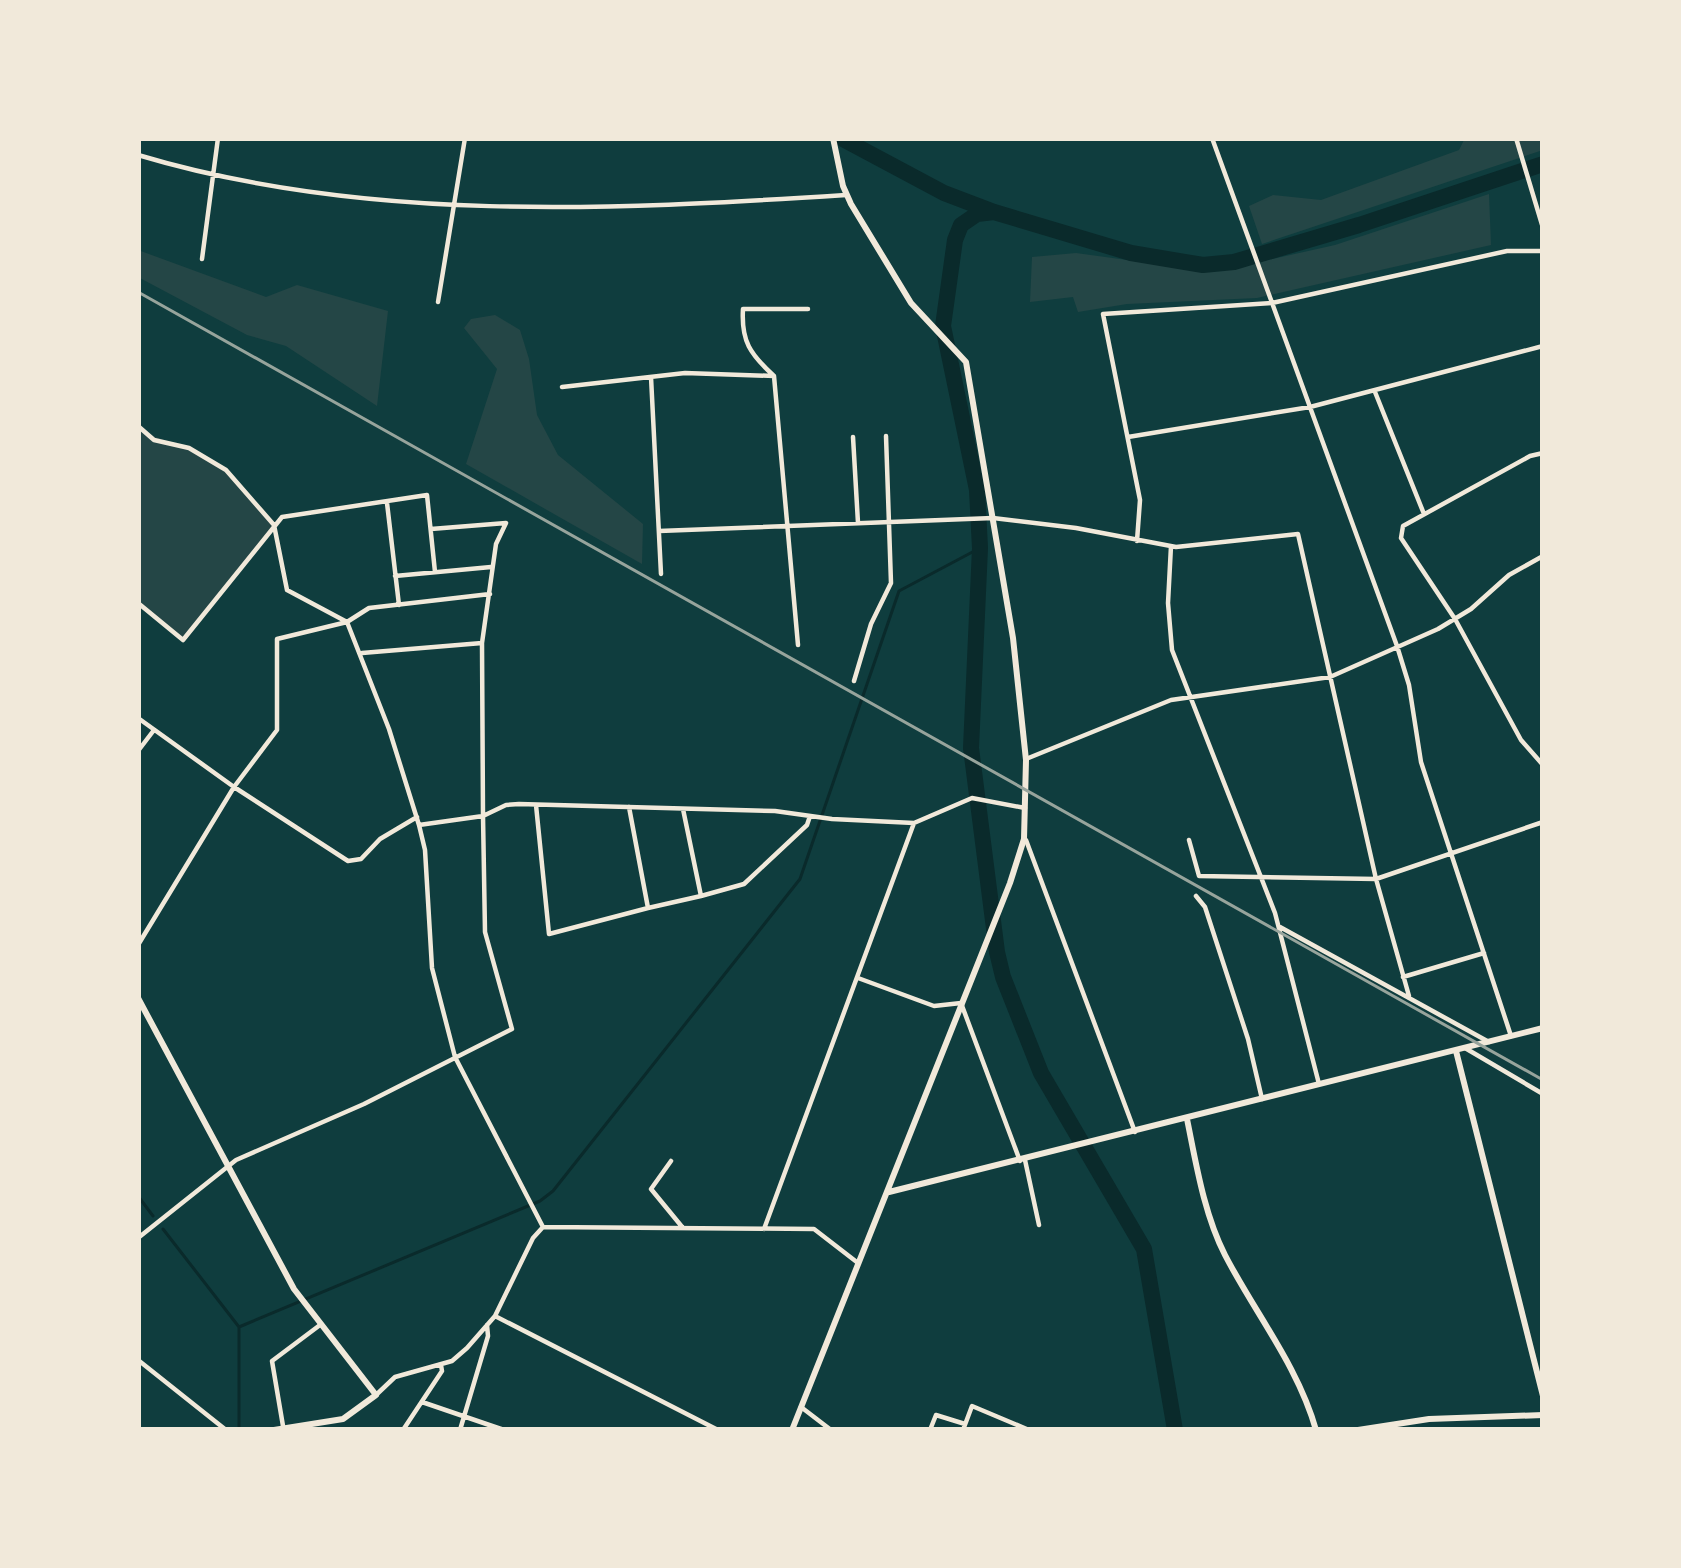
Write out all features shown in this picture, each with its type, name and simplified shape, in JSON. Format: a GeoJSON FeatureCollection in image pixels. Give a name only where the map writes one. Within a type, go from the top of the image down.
{"type":"FeatureCollection","features":[{"type":"Feature","properties":{"kind":"street"},"geometry":{"type":"LineString","coordinates":[[202,259],[218,138]]}},
{"type":"Feature","properties":{"kind":"street"},"geometry":{"type":"LineString","coordinates":[[438,302],[465,138]]}},
{"type":"Feature","properties":{"kind":"street"},"geometry":{"type":"LineString","coordinates":[[793,1430],[1000,909],[1024,838],[1025,808],[1013,638],[966,362],[911,303],[846,195],[833,138]]}},
{"type":"Feature","properties":{"kind":"street"},"geometry":{"type":"LineString","coordinates":[[1212,138],[1396,646],[1421,762],[1511,1036]]}},
{"type":"Feature","properties":{"kind":"street"},"geometry":{"type":"LineString","coordinates":[[1516,138],[1543,228]]}},
{"type":"Feature","properties":{"kind":"street"},"geometry":{"type":"LineString","coordinates":[[138,154],[212,177],[453,207],[846,195]]}},
{"type":"Feature","properties":{"kind":"street"},"geometry":{"type":"LineString","coordinates":[[1137,541],[1140,500],[1103,314],[1271,303],[1507,251],[1543,251]]}},
{"type":"Feature","properties":{"kind":"street"},"geometry":{"type":"LineString","coordinates":[[798,645],[773,376],[742,338],[743,309],[808,309]]}},
{"type":"Feature","properties":{"kind":"street"},"geometry":{"type":"LineString","coordinates":[[1128,437],[1310,407],[1543,346]]}},
{"type":"Feature","properties":{"kind":"street"},"geometry":{"type":"LineString","coordinates":[[562,387],[651,376],[773,376]]}},
{"type":"Feature","properties":{"kind":"street"},"geometry":{"type":"LineString","coordinates":[[651,376],[661,574]]}},
{"type":"Feature","properties":{"kind":"street"},"geometry":{"type":"LineString","coordinates":[[1374,390],[1424,514]]}},
{"type":"Feature","properties":{"kind":"street"},"geometry":{"type":"LineString","coordinates":[[138,426],[154,440],[189,448],[226,470],[274,525],[287,590],[347,622],[418,821],[425,850],[432,968],[455,1057],[543,1227]]}},
{"type":"Feature","properties":{"kind":"street"},"geometry":{"type":"LineString","coordinates":[[853,436],[858,524]]}},
{"type":"Feature","properties":{"kind":"street"},"geometry":{"type":"LineString","coordinates":[[854,681],[871,624],[892,583],[886,436]]}},
{"type":"Feature","properties":{"kind":"street"},"geometry":{"type":"LineString","coordinates":[[1543,453],[1403,526],[1401,538],[1513,726],[1543,765]]}},
{"type":"Feature","properties":{"kind":"street"},"geometry":{"type":"LineString","coordinates":[[138,603],[183,640],[282,517],[427,495],[435,572]]}},
{"type":"Feature","properties":{"kind":"street"},"geometry":{"type":"LineString","coordinates":[[386,501],[398,605]]}},
{"type":"Feature","properties":{"kind":"street"},"geometry":{"type":"LineString","coordinates":[[659,531],[990,518],[1060,525],[1171,546],[1298,534],[1376,879],[1408,996]]}},
{"type":"Feature","properties":{"kind":"street"},"geometry":{"type":"LineString","coordinates":[[138,1238],[236,1160],[364,1104],[512,1029],[485,932],[483,816],[482,644],[496,544],[506,523],[430,529]]}},
{"type":"Feature","properties":{"kind":"street"},"geometry":{"type":"LineString","coordinates":[[1171,546],[1172,650],[1280,927],[1319,1084]]}},
{"type":"Feature","properties":{"kind":"street"},"geometry":{"type":"LineString","coordinates":[[1025,760],[1090,730],[1189,695],[1330,677],[1454,620],[1509,575],[1543,556]]}},
{"type":"Feature","properties":{"kind":"street"},"geometry":{"type":"LineString","coordinates":[[395,576],[493,567]]}},
{"type":"Feature","properties":{"kind":"street"},"geometry":{"type":"LineString","coordinates":[[138,945],[234,788],[277,730],[277,639],[347,622],[369,608],[490,595]]}},
{"type":"Feature","properties":{"kind":"street"},"geometry":{"type":"LineString","coordinates":[[359,654],[482,644]]}},
{"type":"Feature","properties":{"kind":"street"},"geometry":{"type":"LineString","coordinates":[[138,718],[234,788],[348,861],[362,859],[380,838],[418,821],[483,816],[506,805],[683,808],[914,824],[972,798],[1025,808]]}},
{"type":"Feature","properties":{"kind":"street"},"geometry":{"type":"LineString","coordinates":[[138,751],[154,730]]}},
{"type":"Feature","properties":{"kind":"street"},"geometry":{"type":"LineString","coordinates":[[536,805],[549,934],[744,884],[813,817]]}},
{"type":"Feature","properties":{"kind":"street"},"geometry":{"type":"LineString","coordinates":[[629,806],[648,908]]}},
{"type":"Feature","properties":{"kind":"street"},"geometry":{"type":"LineString","coordinates":[[683,808],[701,896]]}},
{"type":"Feature","properties":{"kind":"street"},"geometry":{"type":"LineString","coordinates":[[1189,840],[1199,876],[1376,879],[1543,822]]}},
{"type":"Feature","properties":{"kind":"street"},"geometry":{"type":"LineString","coordinates":[[764,1230],[914,824]]}},
{"type":"Feature","properties":{"kind":"street"},"geometry":{"type":"LineString","coordinates":[[1024,838],[1135,1132]]}},
{"type":"Feature","properties":{"kind":"street"},"geometry":{"type":"LineString","coordinates":[[1196,896],[1205,908],[1235,997],[1262,1100]]}},
{"type":"Feature","properties":{"kind":"street"},"geometry":{"type":"LineString","coordinates":[[1280,927],[1489,1042]]}},
{"type":"Feature","properties":{"kind":"street"},"geometry":{"type":"LineString","coordinates":[[1403,977],[1486,952]]}},
{"type":"Feature","properties":{"kind":"street"},"geometry":{"type":"LineString","coordinates":[[858,978],[934,1006],[961,1003]]}},
{"type":"Feature","properties":{"kind":"street"},"geometry":{"type":"LineString","coordinates":[[138,998],[298,1295],[376,1395]]}},
{"type":"Feature","properties":{"kind":"street"},"geometry":{"type":"LineString","coordinates":[[961,1003],[1022,1160],[1040,1225]]}},
{"type":"Feature","properties":{"kind":"street"},"geometry":{"type":"LineString","coordinates":[[887,1192],[1543,1028]]}},
{"type":"Feature","properties":{"kind":"street"},"geometry":{"type":"LineString","coordinates":[[1460,1049],[1543,1094]]}},
{"type":"Feature","properties":{"kind":"street"},"geometry":{"type":"LineString","coordinates":[[1460,1049],[1543,1396]]}},
{"type":"Feature","properties":{"kind":"street"},"geometry":{"type":"LineString","coordinates":[[1187,1119],[1223,1252],[1306,1397],[1316,1430]]}},
{"type":"Feature","properties":{"kind":"street"},"geometry":{"type":"LineString","coordinates":[[671,1161],[651,1189],[683,1228]]}},
{"type":"Feature","properties":{"kind":"street"},"geometry":{"type":"LineString","coordinates":[[274,1430],[343,1419],[395,1377],[452,1361],[495,1316],[543,1227],[814,1229],[859,1263]]}},
{"type":"Feature","properties":{"kind":"street"},"geometry":{"type":"LineString","coordinates":[[495,1316],[718,1430]]}},
{"type":"Feature","properties":{"kind":"street"},"geometry":{"type":"LineString","coordinates":[[283,1429],[272,1361],[320,1325]]}},
{"type":"Feature","properties":{"kind":"street"},"geometry":{"type":"LineString","coordinates":[[460,1430],[488,1336],[487,1325]]}},
{"type":"Feature","properties":{"kind":"street"},"geometry":{"type":"LineString","coordinates":[[138,1360],[226,1430]]}},
{"type":"Feature","properties":{"kind":"street"},"geometry":{"type":"LineString","coordinates":[[403,1430],[442,1371],[441,1365]]}},
{"type":"Feature","properties":{"kind":"street"},"geometry":{"type":"LineString","coordinates":[[422,1402],[504,1430]]}},
{"type":"Feature","properties":{"kind":"street"},"geometry":{"type":"LineString","coordinates":[[930,1430],[936,1415],[964,1427],[972,1406],[1029,1430]]}},
{"type":"Feature","properties":{"kind":"street"},"geometry":{"type":"LineString","coordinates":[[801,1407],[831,1430]]}},
{"type":"Feature","properties":{"kind":"street"},"geometry":{"type":"LineString","coordinates":[[1358,1430],[1429,1419],[1543,1415]]}},
{"type":"Feature","properties":{"kind":"street"},"geometry":{"type":"LineString","coordinates":[[1429,1419],[1432,1430]]}},
{"type":"Feature","properties":{"kind":"shaded area"},"geometry":{"type":"Polygon","coordinates":[[[1465,138],[1543,138],[1543,150],[1262,244],[1249,206],[1273,195],[1321,200],[1459,150],[1465,138]]]}},
{"type":"Feature","properties":{"kind":"shaded area"},"geometry":{"type":"Polygon","coordinates":[[[1489,194],[1491,245],[1257,298],[1127,304],[1078,312],[1073,297],[1030,302],[1032,257],[1076,253],[1178,267],[1241,266],[1335,245],[1489,194]]]}},
{"type":"Feature","properties":{"kind":"shaded area"},"geometry":{"type":"Polygon","coordinates":[[[138,250],[266,297],[297,285],[388,311],[377,406],[286,346],[247,335],[138,277],[138,250]]]}},
{"type":"Feature","properties":{"kind":"shaded area"},"geometry":{"type":"Polygon","coordinates":[[[495,315],[520,330],[537,415],[558,455],[643,524],[642,564],[466,464],[497,369],[464,328],[471,319],[495,315]]]}},
{"type":"Feature","properties":{"kind":"shaded area"},"geometry":{"type":"Polygon","coordinates":[[[138,426],[215,462],[274,525],[183,640],[138,603],[138,426]]]}},
{"type":"Feature","properties":{"kind":"waterway"},"geometry":{"type":"LineString","coordinates":[[841,138],[944,193],[994,212],[1131,253],[1203,265],[1234,262],[1359,225],[1543,164]]}},
{"type":"Feature","properties":{"kind":"waterway"},"geometry":{"type":"LineString","coordinates":[[994,212],[977,214],[961,225],[943,326],[977,490],[980,548],[971,748],[997,952],[1041,1073],[1144,1249],[1175,1430]]}},
{"type":"Feature","properties":{"kind":"waterway"},"geometry":{"type":"LineString","coordinates":[[239,1327],[540,1201],[553,1191],[800,879],[899,591],[980,548]]}},
{"type":"Feature","properties":{"kind":"waterway"},"geometry":{"type":"LineString","coordinates":[[138,1196],[153,1216]]}},
{"type":"Feature","properties":{"kind":"waterway"},"geometry":{"type":"LineString","coordinates":[[163,1229],[239,1327],[239,1430]]}},
{"type":"Feature","properties":{"kind":"railway"},"geometry":{"type":"LineString","coordinates":[[138,292],[1543,1080]]}}]}
